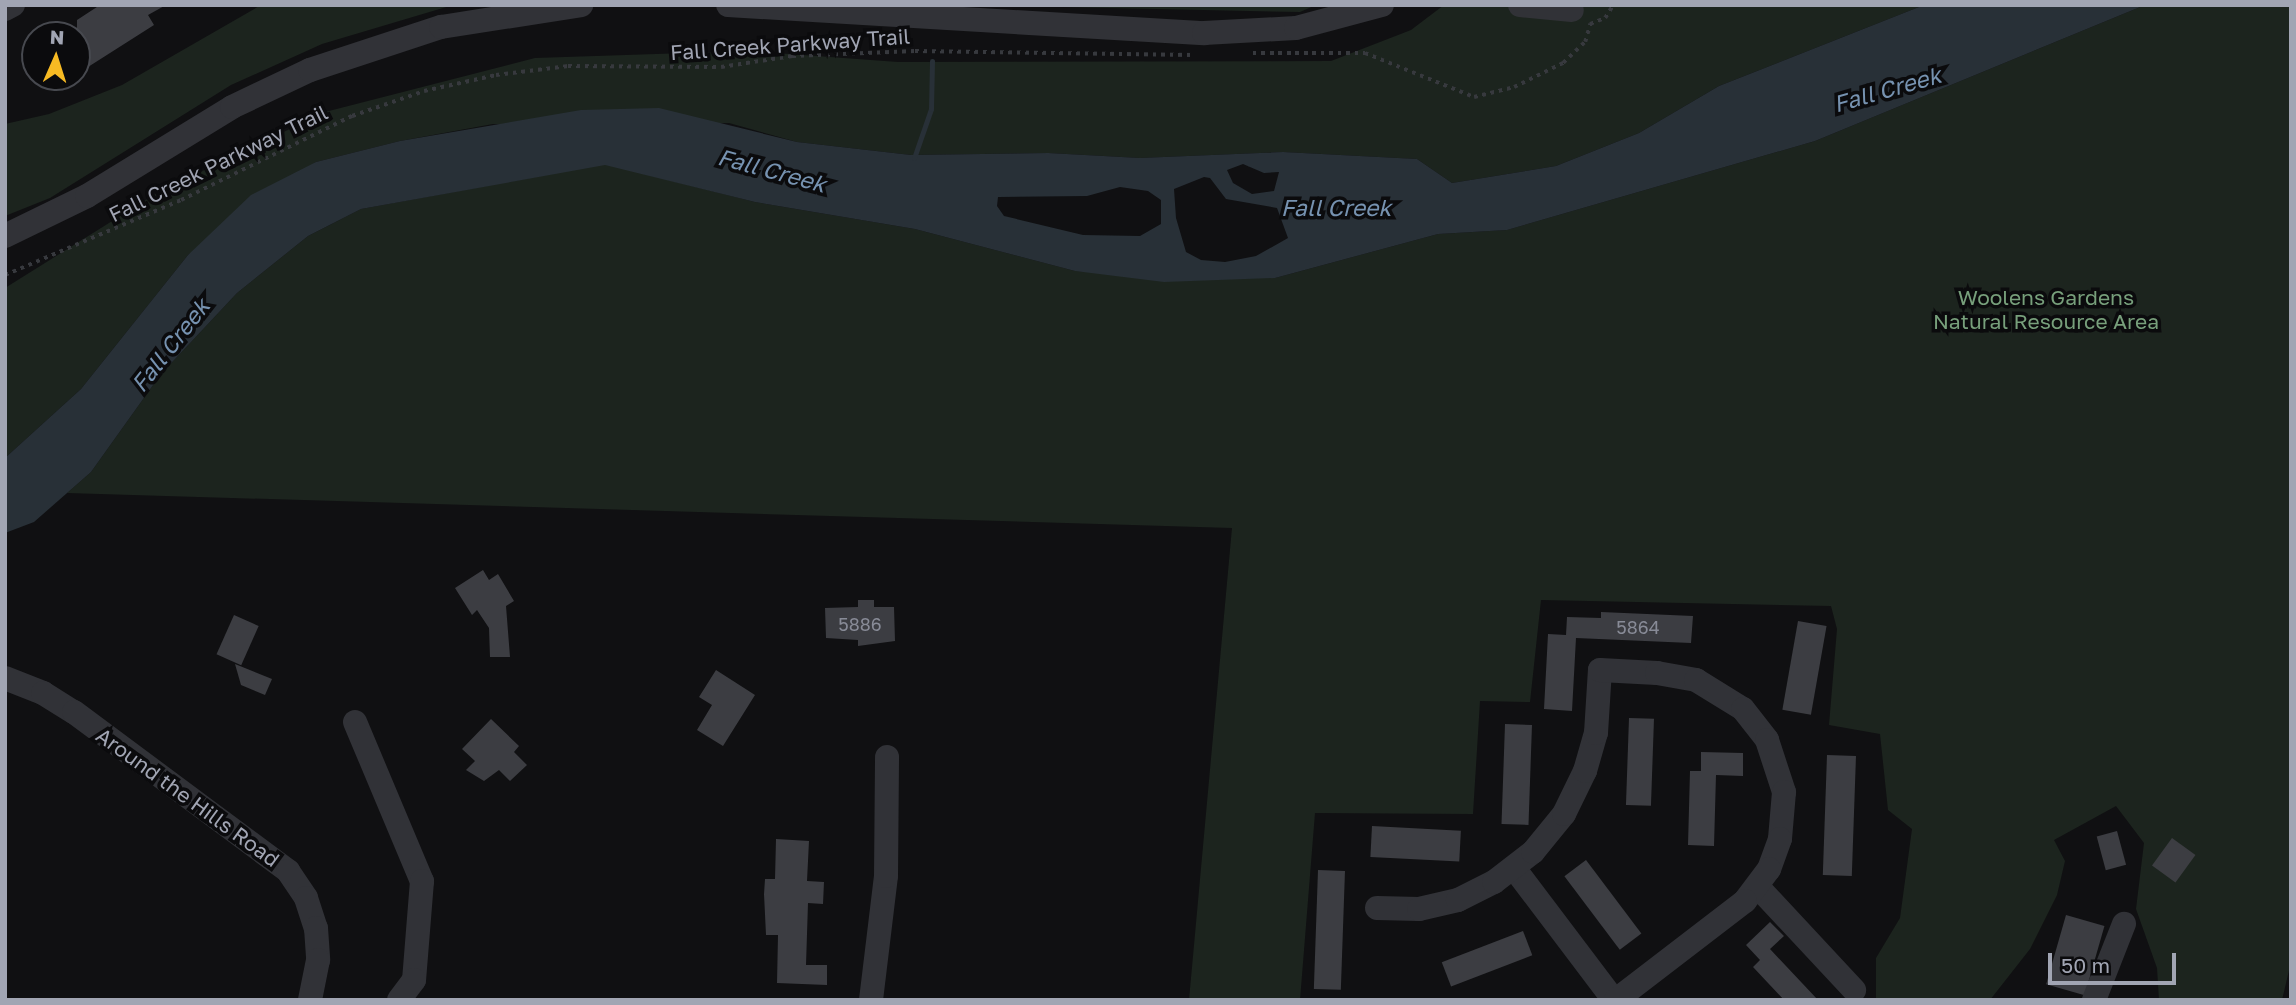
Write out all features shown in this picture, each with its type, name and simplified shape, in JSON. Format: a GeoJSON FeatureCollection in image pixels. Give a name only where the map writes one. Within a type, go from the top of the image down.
{"type":"FeatureCollection","features":[{"type":"Feature","properties":{"kind":"street"},"geometry":{"type":"LineString","coordinates":[[5,9],[13,5]]}},
{"type":"Feature","properties":{"kind":"street"},"geometry":{"type":"LineString","coordinates":[[5,236],[87,196],[232,107],[310,70],[441,27],[581,5]]}},
{"type":"Feature","properties":{"kind":"street"},"geometry":{"type":"LineString","coordinates":[[728,5],[1204,33],[1296,28],[1382,5]]}},
{"type":"Feature","properties":{"kind":"street"},"geometry":{"type":"LineString","coordinates":[[1520,5],[1572,10]]}},
{"type":"Feature","properties":{"kind":"street"},"geometry":{"type":"LineString","coordinates":[[1377,908],[1419,909],[1458,900],[1514,868],[1554,828],[1582,778],[1596,733],[1600,670],[1657,673],[1696,680],[1731,699],[1759,727],[1780,769],[1785,809],[1778,847],[1758,887],[1740,906],[1615,1000],[1514,868]]}},
{"type":"Feature","properties":{"kind":"street","name":"Around the Hills Road"},"geometry":{"type":"LineString","coordinates":[[5,678],[43,693],[74,712],[288,871],[306,898],[316,928],[318,960],[310,1000]]}},
{"type":"Feature","properties":{"kind":"street"},"geometry":{"type":"LineString","coordinates":[[355,722],[422,881],[414,980],[399,1000]]}},
{"type":"Feature","properties":{"kind":"street"},"geometry":{"type":"LineString","coordinates":[[871,1000],[886,876],[887,757]]}},
{"type":"Feature","properties":{"kind":"street"},"geometry":{"type":"LineString","coordinates":[[1758,887],[1854,990]]}},
{"type":"Feature","properties":{"kind":"street"},"geometry":{"type":"LineString","coordinates":[[2094,1000],[2124,924]]}},
{"type":"Feature","properties":{"kind":"path"},"geometry":{"type":"LineString","coordinates":[[1240,53],[1365,53],[1463,96],[1487,96],[1563,63],[1585,41],[1591,24],[1605,18],[1614,5]]}},
{"type":"Feature","properties":{"kind":"path","name":"Fall Creek Parkway Trail"},"geometry":{"type":"LineString","coordinates":[[5,275],[181,200],[352,116],[424,91],[484,78],[568,66],[721,67],[792,56],[902,52],[1198,55]]}},
{"type":"Feature","properties":{"kind":"green space"},"geometry":{"type":"Polygon","coordinates":[[[261,5],[453,5],[322,44],[231,85],[50,198],[5,216],[5,124],[49,114],[122,85],[261,5]]]}},
{"type":"Feature","properties":{"kind":"green space"},"geometry":{"type":"Polygon","coordinates":[[[964,5],[1316,5],[1300,12],[964,5]]]}},
{"type":"Feature","properties":{"kind":"green space"},"geometry":{"type":"Polygon","coordinates":[[[1444,5],[1924,5],[1719,86],[1639,133],[1556,166],[1452,183],[1417,159],[1283,152],[1140,158],[1048,153],[911,155],[797,142],[729,123],[493,124],[400,141],[316,162],[188,255],[81,389],[5,458],[5,288],[157,193],[325,112],[535,58],[747,51],[898,62],[1331,61],[1411,30],[1444,5]]]}},
{"type":"Feature","properties":{"kind":"green space","name":"Woolens Gardens Natural Resource Area"},"geometry":{"type":"Polygon","coordinates":[[[2145,5],[2291,5],[2291,962],[2282,1000],[2159,1000],[2157,968],[2136,909],[2144,843],[2116,806],[2054,840],[2065,861],[2057,895],[2030,949],[1990,1000],[1876,1000],[1876,958],[1900,918],[1912,829],[1888,810],[1880,734],[1829,725],[1837,629],[1831,606],[1541,600],[1530,702],[1480,701],[1473,814],[1315,813],[1300,1000],[1189,1000],[1232,528],[67,493],[91,472],[161,374],[237,293],[308,236],[361,209],[605,164],[755,202],[915,229],[1075,271],[1275,278],[1438,234],[1507,230],[1815,141],[2145,5]]]}},
{"type":"Feature","properties":{"kind":"water","name":"Fall Creek"},"geometry":{"type":"Polygon","coordinates":[[[1924,5],[2145,5],[1815,141],[1507,230],[1438,234],[1275,278],[1164,282],[1075,271],[915,229],[755,202],[605,165],[361,209],[308,236],[237,293],[161,374],[91,472],[34,522],[5,533],[5,458],[81,389],[188,255],[251,195],[316,162],[400,141],[581,110],[659,108],[797,142],[911,155],[1048,153],[1140,158],[1283,152],[1417,159],[1452,183],[1556,166],[1639,133],[1719,86],[1924,5]],[[1243,164],[1227,170],[1233,183],[1252,194],[1274,191],[1279,172],[1264,173],[1243,164]],[[1204,177],[1174,189],[1176,218],[1186,252],[1201,260],[1225,262],[1256,256],[1288,238],[1277,208],[1226,199],[1210,178],[1204,177]],[[1120,187],[1087,196],[998,197],[997,206],[1004,216],[1083,235],[1140,236],[1161,224],[1161,200],[1148,191],[1120,187]]]}},
{"type":"Feature","properties":{"kind":"building"},"geometry":{"type":"Polygon","coordinates":[[[100,5],[166,5],[148,15],[154,25],[91,65],[91,21],[77,20],[100,5]]]}},
{"type":"Feature","properties":{"kind":"building"},"geometry":{"type":"Polygon","coordinates":[[[483,570],[489,580],[498,574],[514,601],[506,606],[510,657],[490,657],[489,628],[477,610],[472,615],[455,588],[483,570]]]}},
{"type":"Feature","properties":{"kind":"building"},"geometry":{"type":"Polygon","coordinates":[[[858,600],[874,600],[874,607],[894,607],[895,641],[858,646],[858,640],[826,638],[825,608],[858,607],[858,600]]]}},
{"type":"Feature","properties":{"kind":"building"},"geometry":{"type":"Polygon","coordinates":[[[1601,612],[1693,616],[1691,643],[1576,638],[1572,711],[1544,709],[1548,634],[1566,635],[1567,617],[1601,618],[1601,612]]]}},
{"type":"Feature","properties":{"kind":"building"},"geometry":{"type":"Polygon","coordinates":[[[234,615],[259,626],[241,665],[217,654],[234,615]]]}},
{"type":"Feature","properties":{"kind":"building"},"geometry":{"type":"Polygon","coordinates":[[[1798,621],[1827,626],[1811,715],[1782,710],[1798,621]]]}},
{"type":"Feature","properties":{"kind":"building"},"geometry":{"type":"Polygon","coordinates":[[[235,664],[272,679],[265,695],[241,685],[235,664]]]}},
{"type":"Feature","properties":{"kind":"building"},"geometry":{"type":"Polygon","coordinates":[[[716,670],[755,695],[723,746],[697,730],[712,705],[699,697],[716,670]]]}},
{"type":"Feature","properties":{"kind":"building"},"geometry":{"type":"Polygon","coordinates":[[[1629,718],[1654,719],[1651,806],[1626,805],[1629,718]]]}},
{"type":"Feature","properties":{"kind":"building"},"geometry":{"type":"Polygon","coordinates":[[[491,719],[519,746],[514,752],[527,765],[510,781],[499,770],[484,781],[466,770],[475,761],[462,749],[491,719]]]}},
{"type":"Feature","properties":{"kind":"building"},"geometry":{"type":"Polygon","coordinates":[[[1505,724],[1532,725],[1528,825],[1502,824],[1505,724]]]}},
{"type":"Feature","properties":{"kind":"building"},"geometry":{"type":"Polygon","coordinates":[[[1701,752],[1743,753],[1743,776],[1716,775],[1714,846],[1688,845],[1690,771],[1701,771],[1701,752]]]}},
{"type":"Feature","properties":{"kind":"building"},"geometry":{"type":"Polygon","coordinates":[[[1827,755],[1856,756],[1852,876],[1823,875],[1827,755]]]}},
{"type":"Feature","properties":{"kind":"building"},"geometry":{"type":"Polygon","coordinates":[[[1372,826],[1461,831],[1459,862],[1370,857],[1372,826]]]}},
{"type":"Feature","properties":{"kind":"building"},"geometry":{"type":"Polygon","coordinates":[[[2117,831],[2126,865],[2106,870],[2097,836],[2117,831]]]}},
{"type":"Feature","properties":{"kind":"building"},"geometry":{"type":"Polygon","coordinates":[[[2172,838],[2195,855],[2175,883],[2152,866],[2172,838]]]}},
{"type":"Feature","properties":{"kind":"building"},"geometry":{"type":"Polygon","coordinates":[[[776,839],[809,841],[807,881],[824,882],[823,904],[808,903],[806,965],[827,965],[827,985],[777,983],[778,935],[766,935],[764,894],[765,879],[775,879],[776,839]]]}},
{"type":"Feature","properties":{"kind":"building"},"geometry":{"type":"Polygon","coordinates":[[[1586,860],[1641,933],[1620,950],[1564,876],[1586,860]]]}},
{"type":"Feature","properties":{"kind":"building"},"geometry":{"type":"Polygon","coordinates":[[[1318,870],[1345,871],[1341,990],[1314,989],[1318,870]]]}},
{"type":"Feature","properties":{"kind":"building"},"geometry":{"type":"Polygon","coordinates":[[[2066,915],[2104,926],[2085,995],[2046,984],[2066,915]]]}},
{"type":"Feature","properties":{"kind":"building"},"geometry":{"type":"Polygon","coordinates":[[[1770,922],[1784,936],[1770,949],[1818,1000],[1784,1000],[1753,967],[1760,960],[1746,945],[1770,922]]]}},
{"type":"Feature","properties":{"kind":"building"},"geometry":{"type":"Polygon","coordinates":[[[1523,931],[1532,955],[1451,986],[1442,962],[1523,931]]]}},
{"type":"Feature","properties":{"kind":"waterway"},"geometry":{"type":"LineString","coordinates":[[914,158],[931,109],[932,61]]}}]}
